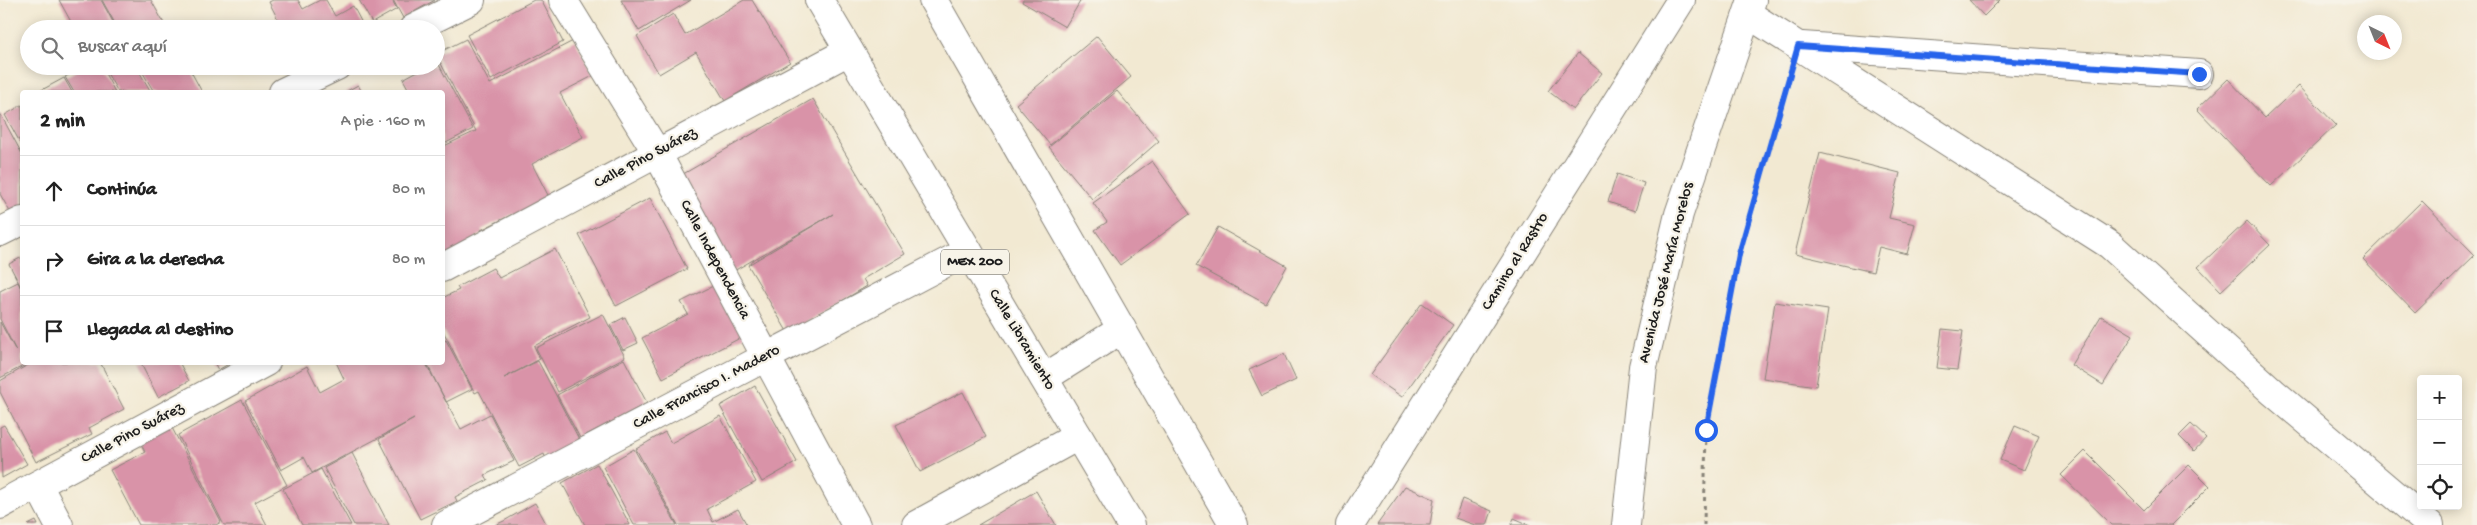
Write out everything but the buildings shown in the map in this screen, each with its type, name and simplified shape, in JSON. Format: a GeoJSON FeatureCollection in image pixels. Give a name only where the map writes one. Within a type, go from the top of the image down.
{"type":"FeatureCollection","features":[{"type":"Feature","properties":{"kind":"main road"},"geometry":{"type":"LineString","coordinates":[[431,20],[471,0]]}},
{"type":"Feature","properties":{"kind":"main road","name":"Calle Independencia"},"geometry":{"type":"LineString","coordinates":[[563,0],[657,153],[856,525]]}},
{"type":"Feature","properties":{"kind":"main road","name":"Calle Libramiento"},"geometry":{"type":"LineString","coordinates":[[819,0],[1131,525]]}},
{"type":"Feature","properties":{"kind":"main road"},"geometry":{"type":"LineString","coordinates":[[933,0],[1234,525]]}},
{"type":"Feature","properties":{"kind":"main road","name":"Camino al Rastro"},"geometry":{"type":"LineString","coordinates":[[1350,525],[1681,0]]}},
{"type":"Feature","properties":{"kind":"main road"},"geometry":{"type":"LineString","coordinates":[[1750,7],[1798,46],[2110,245],[2273,392],[2430,525]]}},
{"type":"Feature","properties":{"kind":"main road","name":"Avenida José María Morelos"},"geometry":{"type":"LineString","coordinates":[[1626,525],[1643,367],[1679,214],[1750,7]]}},
{"type":"Feature","properties":{"kind":"main road"},"geometry":{"type":"LineString","coordinates":[[1798,46],[2199,74]]}},
{"type":"Feature","properties":{"kind":"main road","name":"Calle Pino Suárez"},"geometry":{"type":"LineString","coordinates":[[445,266],[850,51]]}},
{"type":"Feature","properties":{"kind":"main road"},"geometry":{"type":"LineString","coordinates":[[287,90],[318,75]]}},
{"type":"Feature","properties":{"kind":"main road"},"geometry":{"type":"LineString","coordinates":[[0,232],[20,222]]}},
{"type":"Feature","properties":{"kind":"main road","name":"Calle Francisco I. Madero"},"geometry":{"type":"LineString","coordinates":[[446,525],[968,250]]}},
{"type":"Feature","properties":{"kind":"main road"},"geometry":{"type":"LineString","coordinates":[[1044,378],[1122,329]]}},
{"type":"Feature","properties":{"kind":"main road","name":"Calle Pino Suárez"},"geometry":{"type":"LineString","coordinates":[[0,505],[260,365]]}},
{"type":"Feature","properties":{"kind":"main road"},"geometry":{"type":"LineString","coordinates":[[916,525],[1078,436]]}},
{"type":"Feature","properties":{"kind":"main road"},"geometry":{"type":"LineString","coordinates":[[38,485],[59,525]]}},
{"type":"Feature","properties":{"kind":"path"},"geometry":{"type":"LineString","coordinates":[[1704,525],[1706,430],[1739,254],[1798,46]]}},
{"type":"Feature","properties":{"kind":"route"},"geometry":{"type":"LineString","coordinates":[[1706,430],[1739,254],[1798,46],[2199,74]]}}]}
